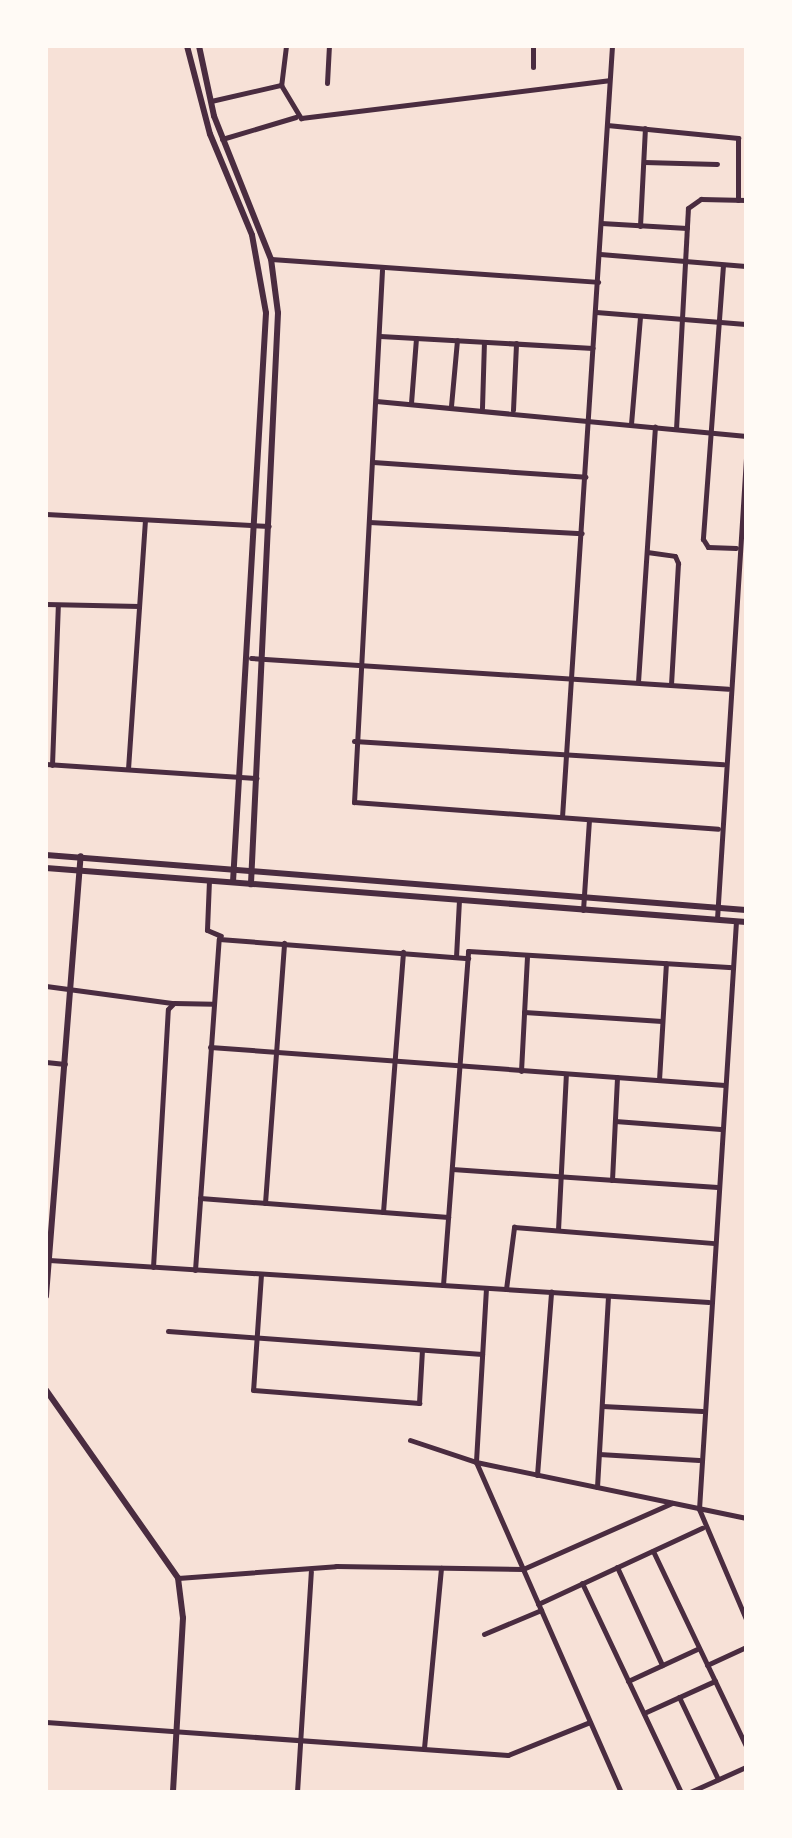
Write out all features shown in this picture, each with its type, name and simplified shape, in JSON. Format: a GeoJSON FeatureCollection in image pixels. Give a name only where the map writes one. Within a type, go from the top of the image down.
{"type":"FeatureCollection","features":[{"type":"Feature","properties":{"kind":"street"},"geometry":{"type":"LineString","coordinates":[[187,46],[201,103],[263,277],[267,361],[251,658],[233,882]]}},
{"type":"Feature","properties":{"kind":"street"},"geometry":{"type":"LineString","coordinates":[[199,46],[222,139],[271,259],[279,340],[251,884]]}},
{"type":"Feature","properties":{"kind":"street"},"geometry":{"type":"LineString","coordinates":[[286,46],[281,85],[296,117]]}},
{"type":"Feature","properties":{"kind":"street"},"geometry":{"type":"LineString","coordinates":[[327,83],[329,46]]}},
{"type":"Feature","properties":{"kind":"street"},"geometry":{"type":"LineString","coordinates":[[533,46],[533,67]]}},
{"type":"Feature","properties":{"kind":"street"},"geometry":{"type":"LineString","coordinates":[[562,817],[612,46]]}},
{"type":"Feature","properties":{"kind":"street"},"geometry":{"type":"LineString","coordinates":[[222,139],[296,117],[609,80]]}},
{"type":"Feature","properties":{"kind":"street"},"geometry":{"type":"LineString","coordinates":[[201,103],[281,85]]}},
{"type":"Feature","properties":{"kind":"street"},"geometry":{"type":"LineString","coordinates":[[607,125],[738,138],[738,200]]}},
{"type":"Feature","properties":{"kind":"street"},"geometry":{"type":"LineString","coordinates":[[640,226],[645,128]]}},
{"type":"Feature","properties":{"kind":"street"},"geometry":{"type":"LineString","coordinates":[[644,162],[717,164]]}},
{"type":"Feature","properties":{"kind":"street"},"geometry":{"type":"LineString","coordinates":[[676,429],[684,260],[687,228],[695,200],[746,200]]}},
{"type":"Feature","properties":{"kind":"street"},"geometry":{"type":"LineString","coordinates":[[601,223],[687,228]]}},
{"type":"Feature","properties":{"kind":"street"},"geometry":{"type":"LineString","coordinates":[[599,254],[746,266]]}},
{"type":"Feature","properties":{"kind":"street"},"geometry":{"type":"LineString","coordinates":[[271,259],[382,270],[598,282]]}},
{"type":"Feature","properties":{"kind":"street"},"geometry":{"type":"LineString","coordinates":[[723,265],[716,433],[704,543],[736,548]]}},
{"type":"Feature","properties":{"kind":"street"},"geometry":{"type":"LineString","coordinates":[[382,270],[373,462],[354,741],[356,804],[718,829]]}},
{"type":"Feature","properties":{"kind":"street"},"geometry":{"type":"LineString","coordinates":[[596,312],[746,324]]}},
{"type":"Feature","properties":{"kind":"street"},"geometry":{"type":"LineString","coordinates":[[631,424],[640,316]]}},
{"type":"Feature","properties":{"kind":"street"},"geometry":{"type":"LineString","coordinates":[[380,336],[593,348]]}},
{"type":"Feature","properties":{"kind":"street"},"geometry":{"type":"LineString","coordinates":[[411,403],[416,338]]}},
{"type":"Feature","properties":{"kind":"street"},"geometry":{"type":"LineString","coordinates":[[451,406],[457,340]]}},
{"type":"Feature","properties":{"kind":"street"},"geometry":{"type":"LineString","coordinates":[[482,408],[484,342]]}},
{"type":"Feature","properties":{"kind":"street"},"geometry":{"type":"LineString","coordinates":[[513,410],[516,343]]}},
{"type":"Feature","properties":{"kind":"street"},"geometry":{"type":"LineString","coordinates":[[376,401],[513,410],[746,436]]}},
{"type":"Feature","properties":{"kind":"street"},"geometry":{"type":"LineString","coordinates":[[638,682],[655,427]]}},
{"type":"Feature","properties":{"kind":"street"},"geometry":{"type":"LineString","coordinates":[[717,919],[718,829],[736,548],[746,455]]}},
{"type":"Feature","properties":{"kind":"street"},"geometry":{"type":"LineString","coordinates":[[373,462],[585,477]]}},
{"type":"Feature","properties":{"kind":"street"},"geometry":{"type":"LineString","coordinates":[[46,514],[270,526]]}},
{"type":"Feature","properties":{"kind":"street"},"geometry":{"type":"LineString","coordinates":[[128,769],[145,521]]}},
{"type":"Feature","properties":{"kind":"street"},"geometry":{"type":"LineString","coordinates":[[369,522],[582,533]]}},
{"type":"Feature","properties":{"kind":"street"},"geometry":{"type":"LineString","coordinates":[[647,552],[675,556],[678,563],[671,685]]}},
{"type":"Feature","properties":{"kind":"street"},"geometry":{"type":"LineString","coordinates":[[46,604],[139,606]]}},
{"type":"Feature","properties":{"kind":"street"},"geometry":{"type":"LineString","coordinates":[[58,605],[49,764],[257,778]]}},
{"type":"Feature","properties":{"kind":"street"},"geometry":{"type":"LineString","coordinates":[[251,658],[728,689]]}},
{"type":"Feature","properties":{"kind":"street"},"geometry":{"type":"LineString","coordinates":[[354,741],[723,764]]}},
{"type":"Feature","properties":{"kind":"street"},"geometry":{"type":"LineString","coordinates":[[583,911],[589,820]]}},
{"type":"Feature","properties":{"kind":"street"},"geometry":{"type":"LineString","coordinates":[[46,855],[583,900],[746,910]]}},
{"type":"Feature","properties":{"kind":"street"},"geometry":{"type":"LineString","coordinates":[[46,1296],[81,856]]}},
{"type":"Feature","properties":{"kind":"street"},"geometry":{"type":"LineString","coordinates":[[46,868],[746,922]]}},
{"type":"Feature","properties":{"kind":"street"},"geometry":{"type":"LineString","coordinates":[[209,880],[207,930],[221,936],[468,958]]}},
{"type":"Feature","properties":{"kind":"street"},"geometry":{"type":"LineString","coordinates":[[456,957],[459,899]]}},
{"type":"Feature","properties":{"kind":"street"},"geometry":{"type":"LineString","coordinates":[[736,921],[702,1411],[699,1509],[702,1528],[746,1619]]}},
{"type":"Feature","properties":{"kind":"street"},"geometry":{"type":"LineString","coordinates":[[195,1270],[213,1004],[221,936]]}},
{"type":"Feature","properties":{"kind":"street"},"geometry":{"type":"LineString","coordinates":[[265,1203],[284,943]]}},
{"type":"Feature","properties":{"kind":"street"},"geometry":{"type":"LineString","coordinates":[[443,1285],[468,951],[733,967]]}},
{"type":"Feature","properties":{"kind":"street"},"geometry":{"type":"LineString","coordinates":[[383,1212],[403,952]]}},
{"type":"Feature","properties":{"kind":"street"},"geometry":{"type":"LineString","coordinates":[[521,1071],[527,955]]}},
{"type":"Feature","properties":{"kind":"street"},"geometry":{"type":"LineString","coordinates":[[659,1080],[666,963]]}},
{"type":"Feature","properties":{"kind":"street"},"geometry":{"type":"LineString","coordinates":[[46,986],[174,1003],[213,1004]]}},
{"type":"Feature","properties":{"kind":"street"},"geometry":{"type":"LineString","coordinates":[[153,1267],[174,1003]]}},
{"type":"Feature","properties":{"kind":"street"},"geometry":{"type":"LineString","coordinates":[[524,1012],[662,1021]]}},
{"type":"Feature","properties":{"kind":"street"},"geometry":{"type":"LineString","coordinates":[[210,1047],[725,1085]]}},
{"type":"Feature","properties":{"kind":"street"},"geometry":{"type":"LineString","coordinates":[[46,1062],[65,1064]]}},
{"type":"Feature","properties":{"kind":"street"},"geometry":{"type":"LineString","coordinates":[[558,1230],[566,1074]]}},
{"type":"Feature","properties":{"kind":"street"},"geometry":{"type":"LineString","coordinates":[[612,1180],[617,1077]]}},
{"type":"Feature","properties":{"kind":"street"},"geometry":{"type":"LineString","coordinates":[[615,1121],[721,1129]]}},
{"type":"Feature","properties":{"kind":"street"},"geometry":{"type":"LineString","coordinates":[[452,1169],[717,1187]]}},
{"type":"Feature","properties":{"kind":"street"},"geometry":{"type":"LineString","coordinates":[[200,1198],[448,1217]]}},
{"type":"Feature","properties":{"kind":"street"},"geometry":{"type":"LineString","coordinates":[[506,1289],[510,1228],[714,1243]]}},
{"type":"Feature","properties":{"kind":"street"},"geometry":{"type":"LineString","coordinates":[[49,1260],[709,1302]]}},
{"type":"Feature","properties":{"kind":"street"},"geometry":{"type":"LineString","coordinates":[[261,1274],[256,1337],[257,1392],[413,1404],[421,1399],[422,1350]]}},
{"type":"Feature","properties":{"kind":"street"},"geometry":{"type":"LineString","coordinates":[[486,1288],[476,1462],[621,1792]]}},
{"type":"Feature","properties":{"kind":"street"},"geometry":{"type":"LineString","coordinates":[[537,1475],[551,1292]]}},
{"type":"Feature","properties":{"kind":"street"},"geometry":{"type":"LineString","coordinates":[[597,1487],[608,1296]]}},
{"type":"Feature","properties":{"kind":"street"},"geometry":{"type":"LineString","coordinates":[[168,1331],[482,1354]]}},
{"type":"Feature","properties":{"kind":"street"},"geometry":{"type":"LineString","coordinates":[[46,1390],[178,1578],[178,1726],[173,1792]]}},
{"type":"Feature","properties":{"kind":"street"},"geometry":{"type":"LineString","coordinates":[[602,1406],[702,1411]]}},
{"type":"Feature","properties":{"kind":"street"},"geometry":{"type":"LineString","coordinates":[[410,1440],[476,1462],[746,1518]]}},
{"type":"Feature","properties":{"kind":"street"},"geometry":{"type":"LineString","coordinates":[[599,1454],[699,1460]]}},
{"type":"Feature","properties":{"kind":"street"},"geometry":{"type":"LineString","coordinates":[[178,1578],[311,1571],[523,1569],[672,1503]]}},
{"type":"Feature","properties":{"kind":"street"},"geometry":{"type":"LineString","coordinates":[[484,1634],[582,1583],[702,1528]]}},
{"type":"Feature","properties":{"kind":"street"},"geometry":{"type":"LineString","coordinates":[[653,1551],[746,1746]]}},
{"type":"Feature","properties":{"kind":"street"},"geometry":{"type":"LineString","coordinates":[[617,1567],[662,1665]]}},
{"type":"Feature","properties":{"kind":"street"},"geometry":{"type":"LineString","coordinates":[[424,1748],[441,1568]]}},
{"type":"Feature","properties":{"kind":"street"},"geometry":{"type":"LineString","coordinates":[[297,1792],[311,1571]]}},
{"type":"Feature","properties":{"kind":"street"},"geometry":{"type":"LineString","coordinates":[[582,1583],[681,1792]]}},
{"type":"Feature","properties":{"kind":"street"},"geometry":{"type":"LineString","coordinates":[[707,1665],[746,1647]]}},
{"type":"Feature","properties":{"kind":"street"},"geometry":{"type":"LineString","coordinates":[[628,1681],[699,1648]]}},
{"type":"Feature","properties":{"kind":"street"},"geometry":{"type":"LineString","coordinates":[[644,1713],[715,1681]]}},
{"type":"Feature","properties":{"kind":"street"},"geometry":{"type":"LineString","coordinates":[[679,1697],[718,1779]]}},
{"type":"Feature","properties":{"kind":"street"},"geometry":{"type":"LineString","coordinates":[[46,1722],[178,1726],[508,1755],[590,1722]]}},
{"type":"Feature","properties":{"kind":"street"},"geometry":{"type":"LineString","coordinates":[[690,1792],[746,1767]]}}]}
